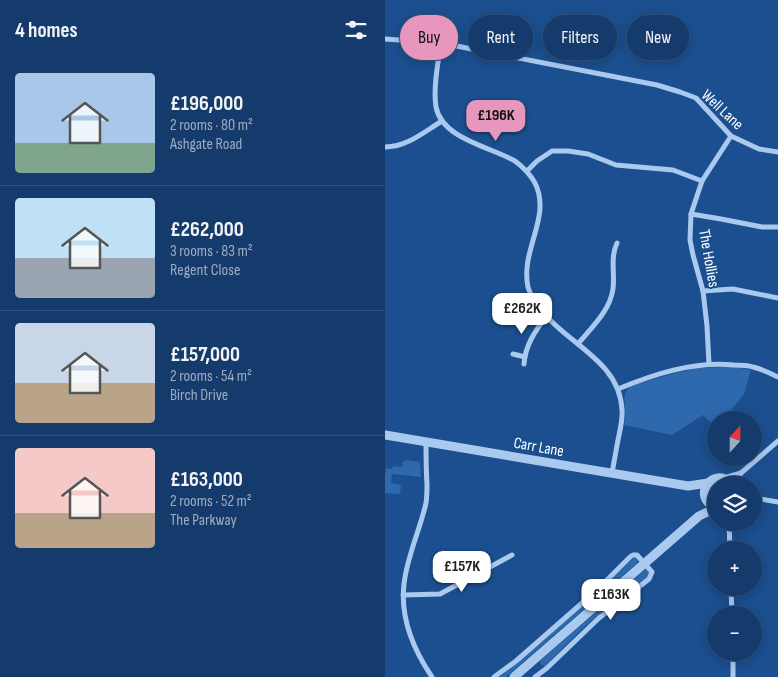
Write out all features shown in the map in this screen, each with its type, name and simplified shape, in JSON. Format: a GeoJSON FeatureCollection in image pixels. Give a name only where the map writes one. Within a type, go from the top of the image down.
{"type":"FeatureCollection","features":[{"type":"Feature","properties":{"kind":"street","name":"Well Lane"},"geometry":{"type":"LineString","coordinates":[[385,39],[400,40]]}},
{"type":"Feature","properties":{"kind":"street","name":"Well Lane"},"geometry":{"type":"LineString","coordinates":[[458,46],[621,78],[680,92],[696,98],[731,136],[759,149],[778,152]]}},
{"type":"Feature","properties":{"kind":"street"},"geometry":{"type":"LineString","coordinates":[[439,60],[435,96],[436,109],[442,121],[451,131],[464,139],[515,162],[527,171],[535,184],[540,197],[541,209],[529,254],[527,269],[528,288],[533,300],[546,317],[601,364],[611,375],[618,388],[622,409],[612,473]]}},
{"type":"Feature","properties":{"kind":"street"},"geometry":{"type":"LineString","coordinates":[[385,147],[399,146],[409,142],[442,121]]}},
{"type":"Feature","properties":{"kind":"street","name":"The Hollies"},"geometry":{"type":"LineString","coordinates":[[709,364],[703,291],[691,240],[691,214],[702,181],[731,136]]}},
{"type":"Feature","properties":{"kind":"street"},"geometry":{"type":"LineString","coordinates":[[527,171],[537,161],[553,151],[568,151],[587,154],[616,165],[673,170],[702,181]]}},
{"type":"Feature","properties":{"kind":"street"},"geometry":{"type":"LineString","coordinates":[[691,214],[762,227],[778,227]]}},
{"type":"Feature","properties":{"kind":"street"},"geometry":{"type":"LineString","coordinates":[[578,344],[600,318],[610,299],[613,289],[613,250],[617,243]]}},
{"type":"Feature","properties":{"kind":"street"},"geometry":{"type":"LineString","coordinates":[[703,291],[733,289],[778,298]]}},
{"type":"Feature","properties":{"kind":"street"},"geometry":{"type":"LineString","coordinates":[[525,364],[525,357],[535,332],[546,317]]}},
{"type":"Feature","properties":{"kind":"street"},"geometry":{"type":"LineString","coordinates":[[513,354],[525,357]]}},
{"type":"Feature","properties":{"kind":"street"},"geometry":{"type":"LineString","coordinates":[[618,388],[657,374],[709,364],[752,366],[778,377]]}},
{"type":"Feature","properties":{"kind":"street","name":"Carr Lane"},"geometry":{"type":"LineString","coordinates":[[385,435],[688,486],[707,483]]}},
{"type":"Feature","properties":{"kind":"street"},"geometry":{"type":"LineString","coordinates":[[739,476],[778,441]]}},
{"type":"Feature","properties":{"kind":"street"},"geometry":{"type":"LineString","coordinates":[[426,442],[427,502],[409,560],[403,595],[408,630],[418,654],[432,677]]}},
{"type":"Feature","properties":{"kind":"street"},"geometry":{"type":"LineString","coordinates":[[731,476],[741,473]]}},
{"type":"Feature","properties":{"kind":"street"},"geometry":{"type":"LineString","coordinates":[[699,516],[707,485]]}},
{"type":"Feature","properties":{"kind":"street","name":"Carr Lane"},"geometry":{"type":"LineString","coordinates":[[688,486],[707,501]]}},
{"type":"Feature","properties":{"kind":"street"},"geometry":{"type":"LineString","coordinates":[[762,499],[778,502]]}},
{"type":"Feature","properties":{"kind":"street"},"geometry":{"type":"LineString","coordinates":[[514,677],[699,516],[707,512]]}},
{"type":"Feature","properties":{"kind":"street"},"geometry":{"type":"LineString","coordinates":[[403,595],[440,594],[512,555]]}},
{"type":"Feature","properties":{"kind":"street"},"geometry":{"type":"LineString","coordinates":[[494,677],[516,661],[597,590],[630,557],[637,555],[652,572],[649,579],[599,618],[547,668],[535,677]]}},
{"type":"Feature","properties":{"kind":"street"},"geometry":{"type":"LineString","coordinates":[[733,661],[733,677]]}},
{"type":"Feature","properties":{"kind":"shaded area"},"geometry":{"type":"Polygon","coordinates":[[[734,367],[751,370],[744,394],[730,411],[707,411],[707,419],[703,415],[672,435],[624,425],[625,396],[626,391],[631,386],[699,368],[734,367]]]}},
{"type":"Feature","properties":{"kind":"shaded area"},"geometry":{"type":"Polygon","coordinates":[[[405,460],[420,462],[421,477],[392,474],[391,483],[401,485],[400,494],[385,493],[386,468],[392,469],[393,466],[402,467],[402,462],[405,460]]]}},
{"type":"Feature","properties":{"kind":"shaded area"},"geometry":{"type":"Polygon","coordinates":[[[635,557],[638,561],[637,563],[506,677],[500,677],[601,589],[635,557]]]}},
{"type":"Feature","properties":{"kind":"shaded area"},"geometry":{"type":"Polygon","coordinates":[[[645,570],[649,571],[648,577],[611,604],[581,630],[545,666],[541,665],[541,660],[645,570]]]}}]}
